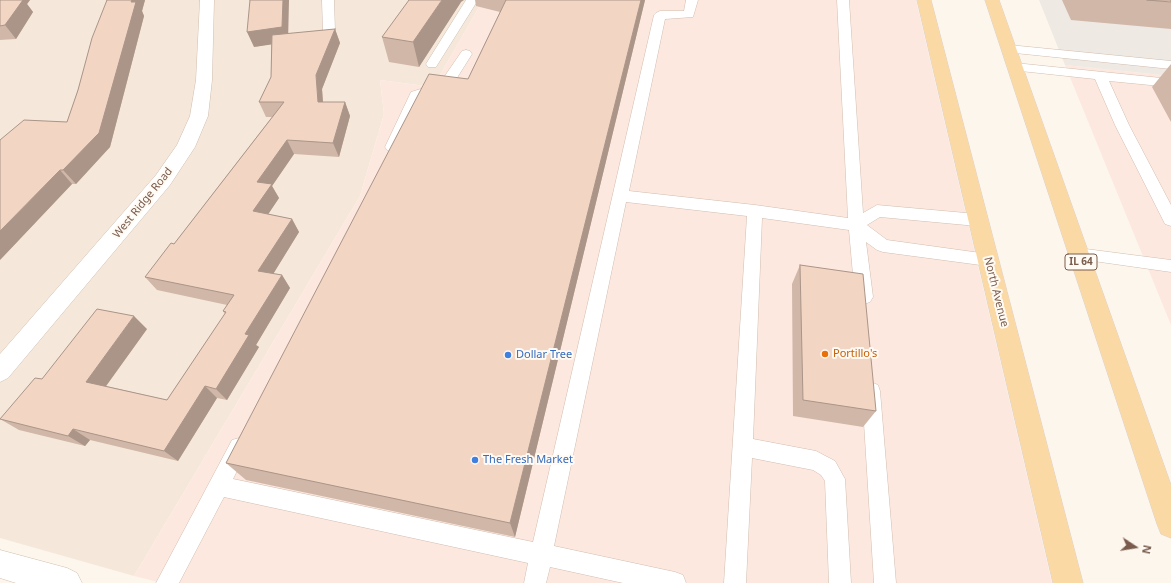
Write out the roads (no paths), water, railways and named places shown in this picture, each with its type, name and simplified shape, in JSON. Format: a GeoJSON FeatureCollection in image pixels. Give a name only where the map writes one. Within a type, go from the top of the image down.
{"type":"FeatureCollection","features":[{"type":"Feature","properties":{"kind":"main road","name":"North Avenue"},"geometry":{"type":"LineString","coordinates":[[924,0],[977,220],[1068,583]]}},
{"type":"Feature","properties":{"kind":"main road","name":"IL 64"},"geometry":{"type":"LineString","coordinates":[[992,0],[1171,524]]}},
{"type":"Feature","properties":{"kind":"street","name":"West Ridge Road"},"geometry":{"type":"LineString","coordinates":[[0,371],[163,180],[186,147],[199,116],[203,87],[207,0]]}},
{"type":"Feature","properties":{"kind":"street"},"geometry":{"type":"LineString","coordinates":[[0,564],[67,583]]}},
{"type":"Feature","properties":{"kind":"lane"},"geometry":{"type":"LineString","coordinates":[[328,0],[329,32]]}},
{"type":"Feature","properties":{"kind":"lane"},"geometry":{"type":"LineString","coordinates":[[432,64],[472,0]]}},
{"type":"Feature","properties":{"kind":"lane"},"geometry":{"type":"LineString","coordinates":[[535,583],[660,16],[689,15],[692,0]]}},
{"type":"Feature","properties":{"kind":"lane"},"geometry":{"type":"LineString","coordinates":[[843,0],[855,225],[862,267],[866,314]]}},
{"type":"Feature","properties":{"kind":"lane"},"geometry":{"type":"LineString","coordinates":[[386,160],[416,95],[445,86],[466,54]]}},
{"type":"Feature","properties":{"kind":"lane"},"geometry":{"type":"LineString","coordinates":[[1012,58],[1171,65]]}},
{"type":"Feature","properties":{"kind":"lane"},"geometry":{"type":"LineString","coordinates":[[1012,58],[1100,76],[1171,83]]}},
{"type":"Feature","properties":{"kind":"lane"},"geometry":{"type":"LineString","coordinates":[[1100,76],[1122,125],[1171,220]]}},
{"type":"Feature","properties":{"kind":"lane"},"geometry":{"type":"LineString","coordinates":[[621,196],[755,211],[855,225],[883,246],[988,260]]}},
{"type":"Feature","properties":{"kind":"lane"},"geometry":{"type":"LineString","coordinates":[[735,583],[755,211]]}},
{"type":"Feature","properties":{"kind":"lane"},"geometry":{"type":"LineString","coordinates":[[855,225],[877,212],[977,220]]}},
{"type":"Feature","properties":{"kind":"lane"},"geometry":{"type":"LineString","coordinates":[[1078,254],[1171,266]]}},
{"type":"Feature","properties":{"kind":"lane"},"geometry":{"type":"LineString","coordinates":[[870,377],[885,583]]}},
{"type":"Feature","properties":{"kind":"lane"},"geometry":{"type":"LineString","coordinates":[[167,583],[248,430]]}},
{"type":"Feature","properties":{"kind":"lane"},"geometry":{"type":"LineString","coordinates":[[742,447],[816,461],[828,468],[835,479],[840,583]]}},
{"type":"Feature","properties":{"kind":"lane"},"geometry":{"type":"LineString","coordinates":[[219,486],[675,583]]}},
{"type":"Feature","properties":{"kind":"place","name":"Portillo's"},"geometry":{"type":"Point","coordinates":[825,354]}},
{"type":"Feature","properties":{"kind":"place","name":"Dollar Tree"},"geometry":{"type":"Point","coordinates":[508,355]}},
{"type":"Feature","properties":{"kind":"place","name":"The Fresh Market"},"geometry":{"type":"Point","coordinates":[475,460]}}]}
